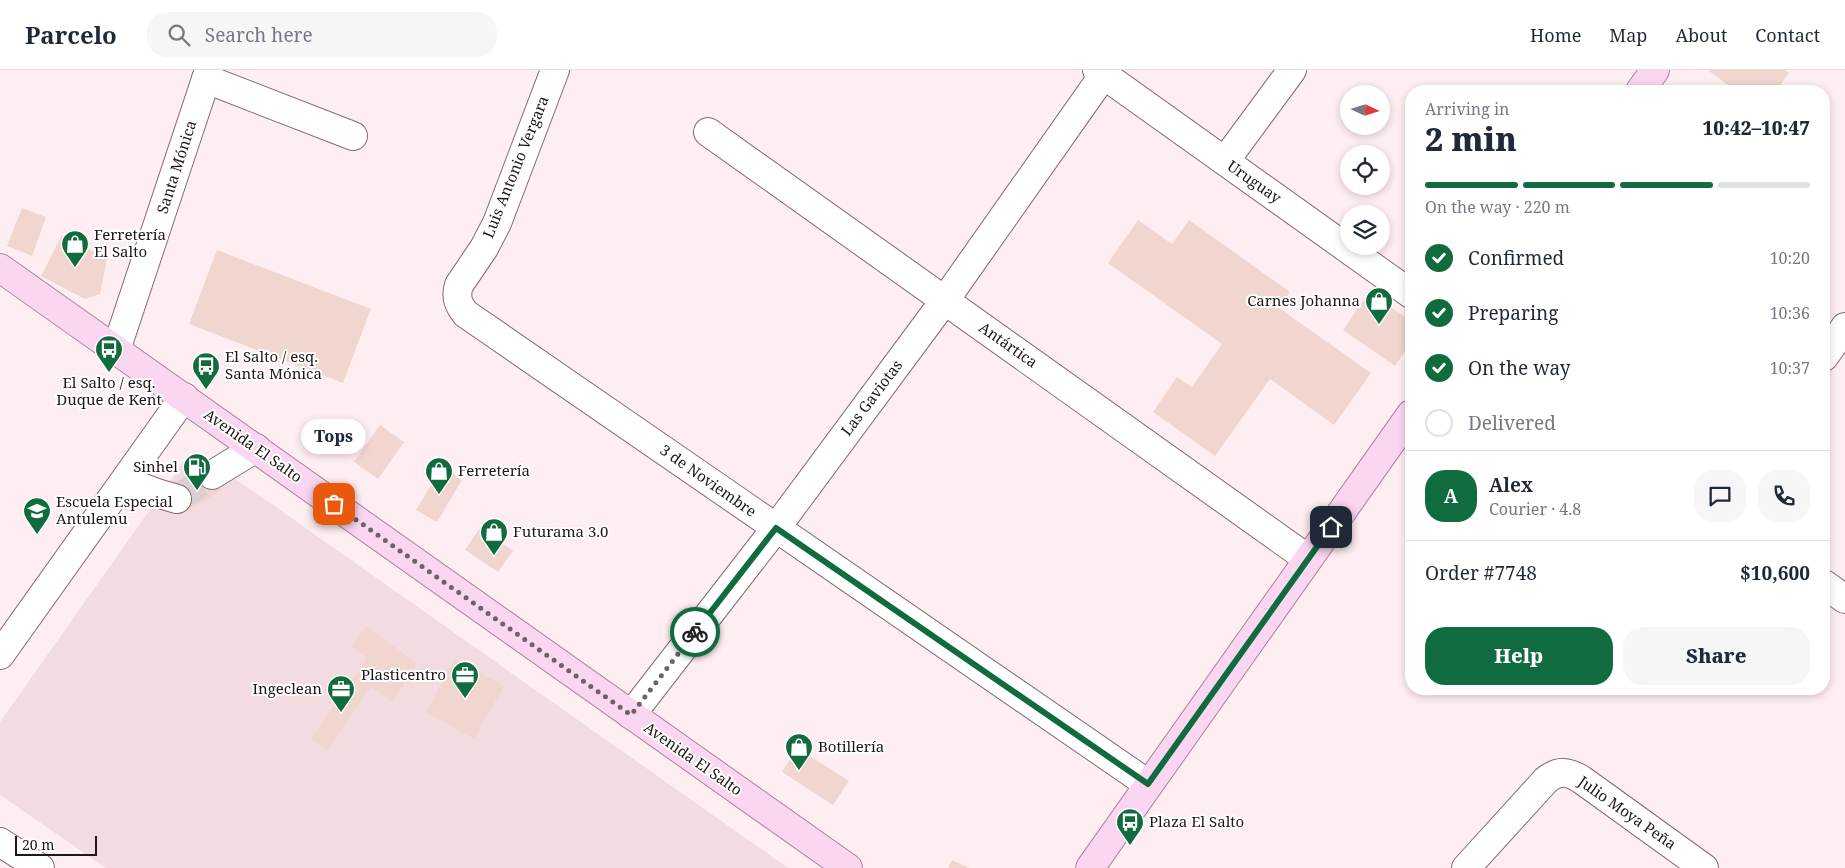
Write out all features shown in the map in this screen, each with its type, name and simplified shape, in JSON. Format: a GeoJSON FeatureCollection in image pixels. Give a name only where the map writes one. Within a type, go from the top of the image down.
{"type":"FeatureCollection","features":[{"type":"Feature","properties":{"kind":"main road"},"geometry":{"type":"LineString","coordinates":[[1644,85],[1655,70]]}},
{"type":"Feature","properties":{"kind":"main road","name":"Avenida El Salto"},"geometry":{"type":"LineString","coordinates":[[0,268],[848,868]]}},
{"type":"Feature","properties":{"kind":"main road"},"geometry":{"type":"LineString","coordinates":[[1090,868],[1405,422]]}},
{"type":"Feature","properties":{"kind":"street","name":"Luis Antonio Vergara"},"geometry":{"type":"LineString","coordinates":[[466,314],[457,300],[459,285],[484,248],[497,223],[555,70]]}},
{"type":"Feature","properties":{"kind":"street"},"geometry":{"type":"LineString","coordinates":[[1225,161],[1292,70]]}},
{"type":"Feature","properties":{"kind":"street","name":"Uruguay"},"geometry":{"type":"LineString","coordinates":[[1102,72],[1405,290]]}},
{"type":"Feature","properties":{"kind":"street","name":"Las Gaviotas"},"geometry":{"type":"LineString","coordinates":[[631,715],[776,528],[945,300],[1102,72]]}},
{"type":"Feature","properties":{"kind":"street"},"geometry":{"type":"LineString","coordinates":[[208,75],[353,136]]}},
{"type":"Feature","properties":{"kind":"street","name":"Santa Mónica"},"geometry":{"type":"LineString","coordinates":[[116,350],[208,75]]}},
{"type":"Feature","properties":{"kind":"street","name":"Antártica"},"geometry":{"type":"LineString","coordinates":[[708,132],[1308,559]]}},
{"type":"Feature","properties":{"kind":"street","name":"3 de Noviembre"},"geometry":{"type":"LineString","coordinates":[[466,314],[1148,784]]}},
{"type":"Feature","properties":{"kind":"street"},"geometry":{"type":"LineString","coordinates":[[1830,349],[1845,328]]}},
{"type":"Feature","properties":{"kind":"street"},"geometry":{"type":"LineString","coordinates":[[0,655],[184,397]]}},
{"type":"Feature","properties":{"kind":"street"},"geometry":{"type":"LineString","coordinates":[[212,475],[256,448]]}},
{"type":"Feature","properties":{"kind":"street"},"geometry":{"type":"LineString","coordinates":[[125,481],[177,499]]}},
{"type":"Feature","properties":{"kind":"street"},"geometry":{"type":"LineString","coordinates":[[1830,588],[1845,599]]}},
{"type":"Feature","properties":{"kind":"street","name":"Julio Moya Peña"},"geometry":{"type":"LineString","coordinates":[[1466,868],[1546,780],[1562,772],[1582,780],[1704,868]]}},
{"type":"Feature","properties":{"kind":"street"},"geometry":{"type":"LineString","coordinates":[[0,842],[40,868]]}},
{"type":"Feature","properties":{"kind":"shaded area"},"geometry":{"type":"Polygon","coordinates":[[[185,460],[206,460],[256,493],[788,868],[106,868],[0,795],[0,722],[185,460]]]}},
{"type":"Feature","properties":{"kind":"building"},"geometry":{"type":"Polygon","coordinates":[[[1785,70],[1789,73],[1780,85],[1728,85],[1709,71],[1785,70]]]}},
{"type":"Feature","properties":{"kind":"building"},"geometry":{"type":"Polygon","coordinates":[[[22,208],[46,217],[32,256],[7,246],[22,208]]]}},
{"type":"Feature","properties":{"kind":"building"},"geometry":{"type":"Polygon","coordinates":[[[1138,220],[1172,244],[1189,220],[1290,292],[1279,308],[1371,373],[1334,425],[1270,379],[1215,456],[1153,412],[1177,377],[1192,387],[1222,344],[1108,263],[1138,220]]]}},
{"type":"Feature","properties":{"kind":"building","name":"Ferretería El Salto"},"geometry":{"type":"Polygon","coordinates":[[[62,235],[107,259],[100,294],[85,299],[41,276],[62,235]]]}},
{"type":"Feature","properties":{"kind":"building"},"geometry":{"type":"Polygon","coordinates":[[[217,250],[371,309],[343,383],[189,324],[217,250]]]}},
{"type":"Feature","properties":{"kind":"building","name":"Carnes Johanna"},"geometry":{"type":"Polygon","coordinates":[[[1369,292],[1405,317],[1405,351],[1395,366],[1343,330],[1369,292]]]}},
{"type":"Feature","properties":{"kind":"building"},"geometry":{"type":"Polygon","coordinates":[[[380,425],[404,442],[378,479],[354,462],[380,425]]]}},
{"type":"Feature","properties":{"kind":"building","name":"Ferretería"},"geometry":{"type":"Polygon","coordinates":[[[442,467],[462,480],[437,522],[416,510],[442,467]]]}},
{"type":"Feature","properties":{"kind":"building","name":"Sinhel"},"geometry":{"type":"Polygon","coordinates":[[[207,469],[221,490],[186,513],[173,491],[207,469]]]}},
{"type":"Feature","properties":{"kind":"building"},"geometry":{"type":"Polygon","coordinates":[[[480,528],[513,551],[498,572],[465,550],[480,528]]]}},
{"type":"Feature","properties":{"kind":"building","name":"Ingeclean"},"geometry":{"type":"Polygon","coordinates":[[[366,626],[417,663],[393,702],[371,687],[327,751],[311,739],[367,658],[352,647],[366,626]]]}},
{"type":"Feature","properties":{"kind":"building","name":"Plasticentro"},"geometry":{"type":"Polygon","coordinates":[[[455,659],[504,686],[474,739],[426,712],[455,659]]]}},
{"type":"Feature","properties":{"kind":"building"},"geometry":{"type":"Polygon","coordinates":[[[797,748],[849,781],[833,805],[782,772],[797,748]]]}},
{"type":"Feature","properties":{"kind":"building"},"geometry":{"type":"Polygon","coordinates":[[[952,860],[969,868],[948,868],[952,860]]]}},
{"type":"Feature","properties":{"kind":"tunnel"},"geometry":{"type":"LineString","coordinates":[[177,499],[212,475]]}},
{"type":"Feature","properties":{"kind":"way so far"},"geometry":{"type":"LineString","coordinates":[[334,504],[631,715],[695,632]]}},
{"type":"Feature","properties":{"kind":"place","name":"Ferretería El Salto"},"geometry":{"type":"Point","coordinates":[75,268]}},
{"type":"Feature","properties":{"kind":"place","name":"Carnes Johanna"},"geometry":{"type":"Point","coordinates":[1379,325]}},
{"type":"Feature","properties":{"kind":"place","name":"El Salto / esq. Duque de Kent"},"geometry":{"type":"Point","coordinates":[109,373]}},
{"type":"Feature","properties":{"kind":"place","name":"El Salto / esq. Santa Mónica"},"geometry":{"type":"Point","coordinates":[206,390]}},
{"type":"Feature","properties":{"kind":"place","name":"Sinhel"},"geometry":{"type":"Point","coordinates":[197,491]}},
{"type":"Feature","properties":{"kind":"place","name":"Ferretería"},"geometry":{"type":"Point","coordinates":[439,495]}},
{"type":"Feature","properties":{"kind":"place","name":"Tops"},"geometry":{"type":"Point","coordinates":[334,504]}},
{"type":"Feature","properties":{"kind":"place","name":"Escuela Especial Antulemu"},"geometry":{"type":"Point","coordinates":[37,535]}},
{"type":"Feature","properties":{"kind":"place","name":"Futurama 3.0"},"geometry":{"type":"Point","coordinates":[494,556]}},
{"type":"Feature","properties":{"kind":"place","name":"Plasticentro"},"geometry":{"type":"Point","coordinates":[465,699]}},
{"type":"Feature","properties":{"kind":"place","name":"Ingeclean"},"geometry":{"type":"Point","coordinates":[341,713]}},
{"type":"Feature","properties":{"kind":"place","name":"Botillería"},"geometry":{"type":"Point","coordinates":[799,771]}},
{"type":"Feature","properties":{"kind":"place","name":"Plaza El Salto"},"geometry":{"type":"Point","coordinates":[1130,846]}},
{"type":"Feature","properties":{"kind":"route"},"geometry":{"type":"LineString","coordinates":[[695,632],[776,528],[1148,784],[1331,527]]}}]}
